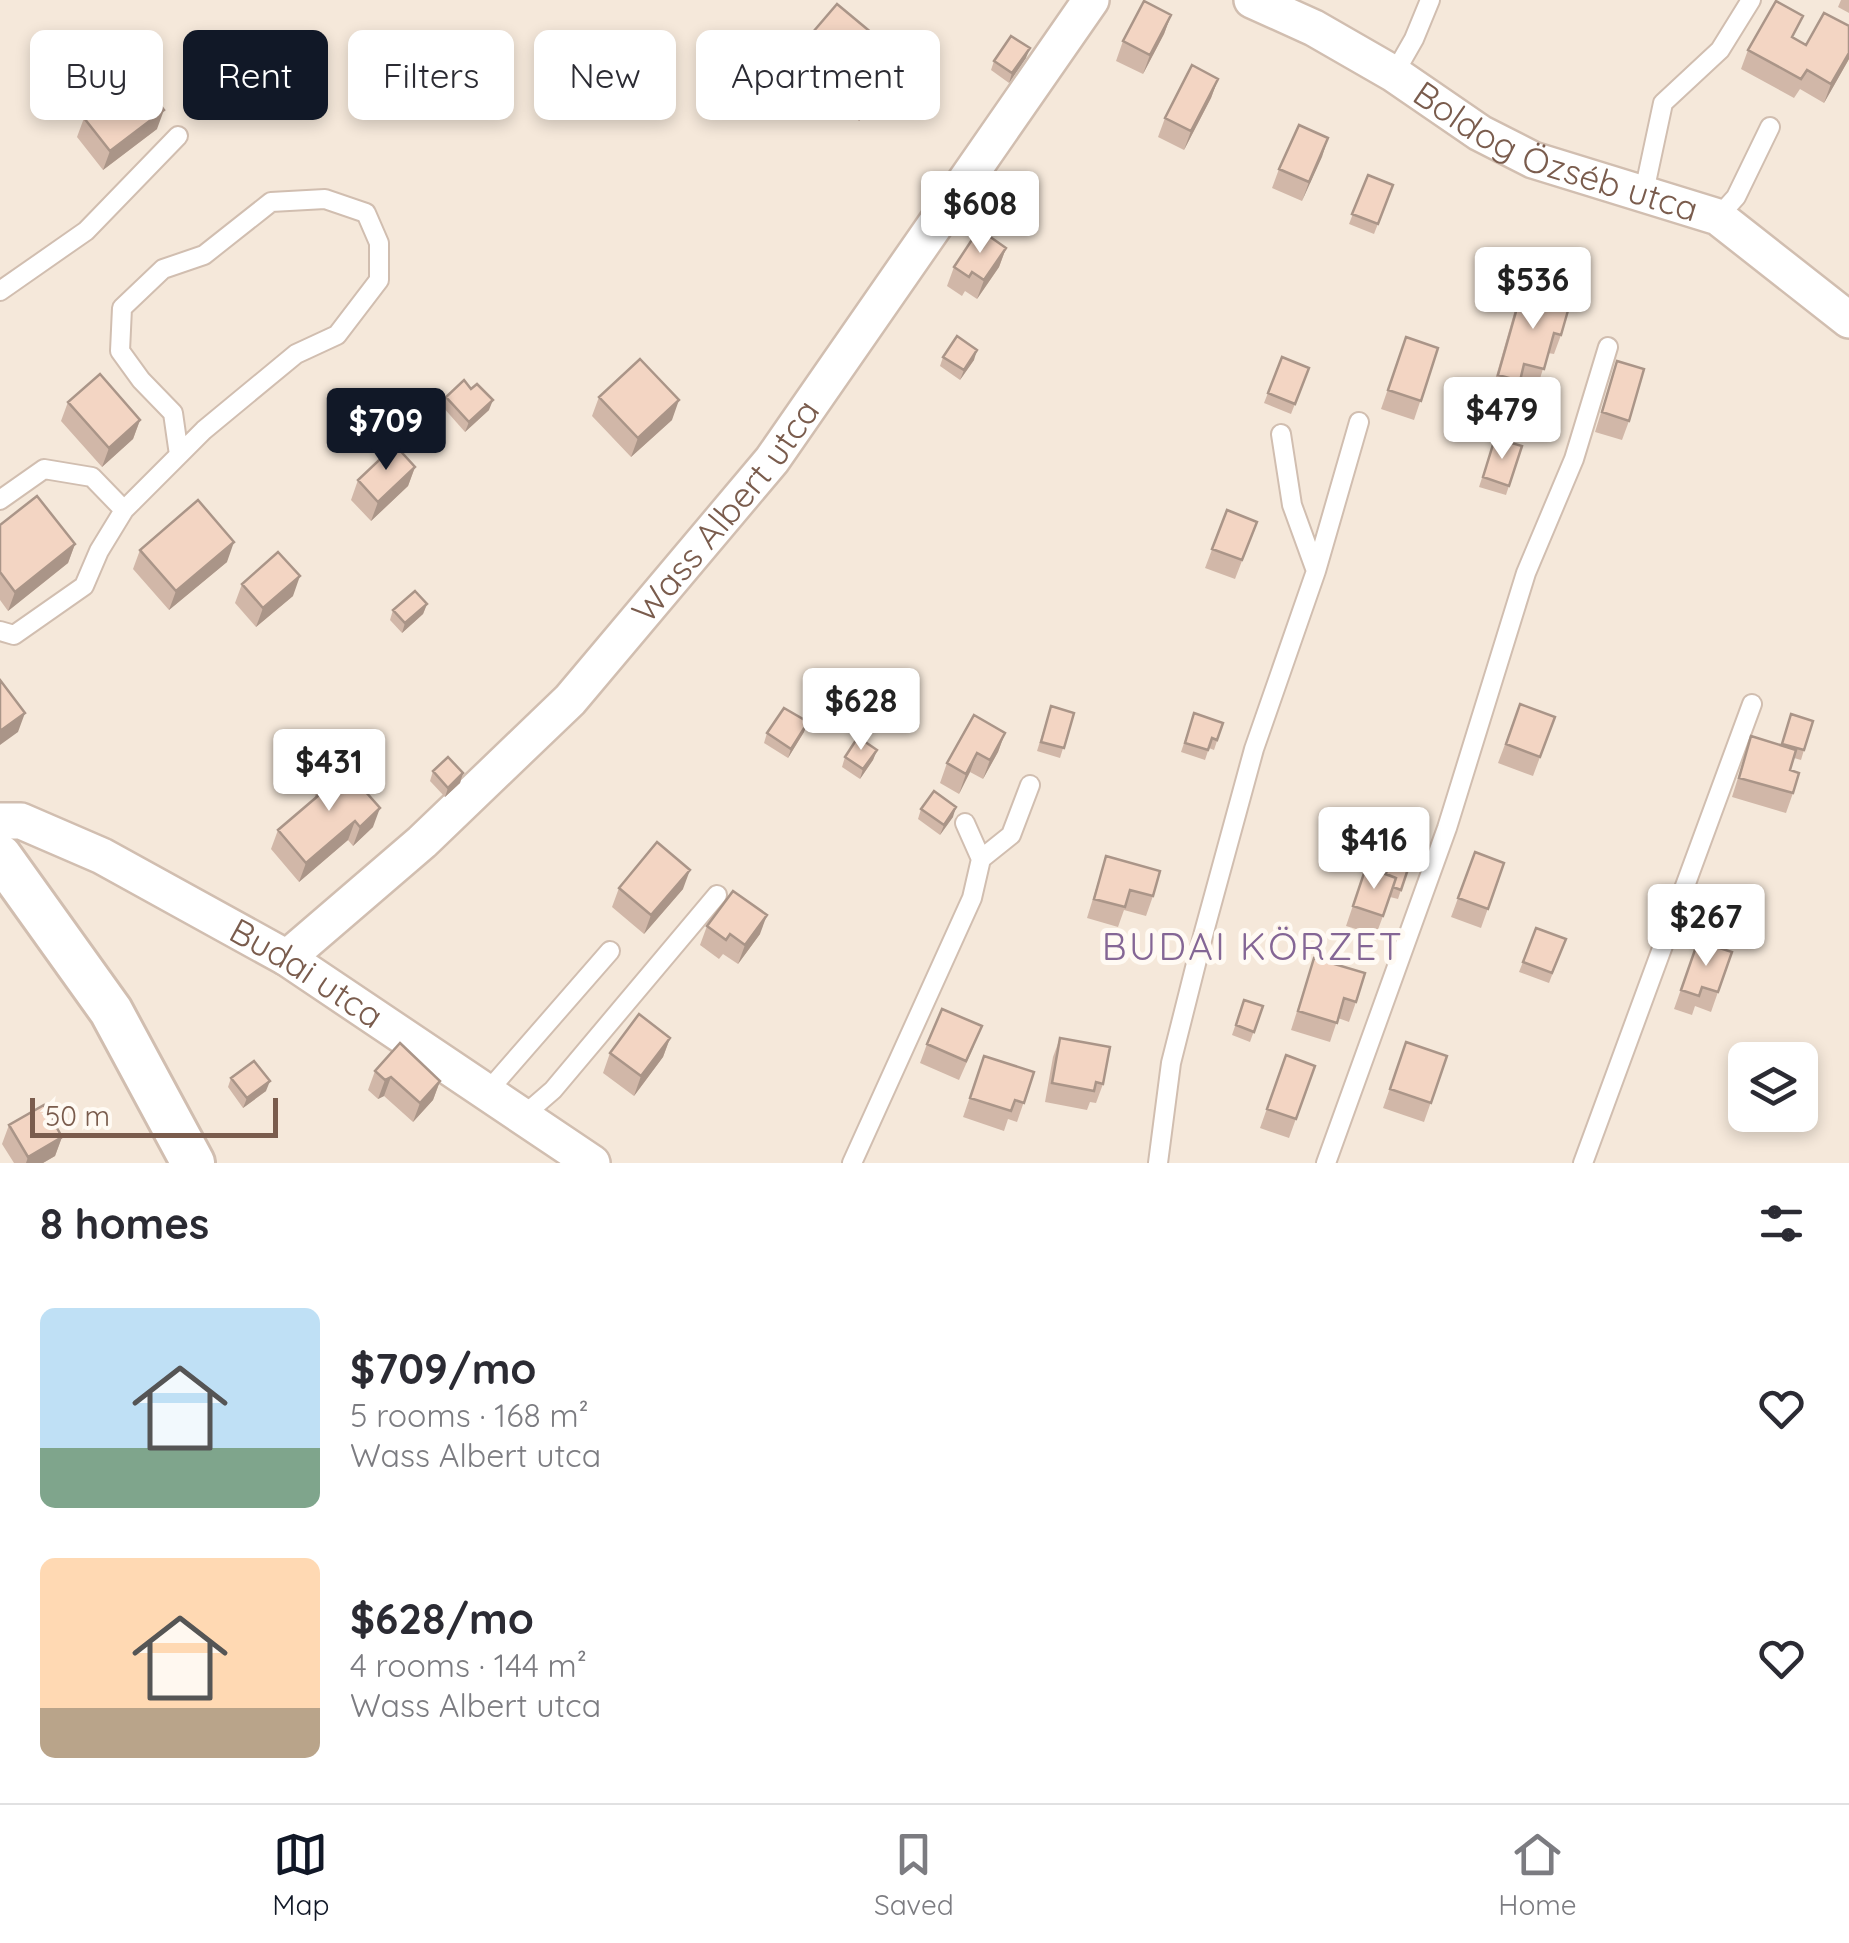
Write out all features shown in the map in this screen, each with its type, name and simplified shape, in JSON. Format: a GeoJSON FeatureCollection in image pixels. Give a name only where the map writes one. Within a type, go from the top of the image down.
{"type":"FeatureCollection","features":[{"type":"Feature","properties":{"kind":"street","name":"Wass Albert utca"},"geometry":{"type":"LineString","coordinates":[[287,958],[422,842],[570,700],[772,460],[1091,0]]}},
{"type":"Feature","properties":{"kind":"street","name":"Boldog Özséb utca"},"geometry":{"type":"LineString","coordinates":[[1252,0],[1314,28],[1394,74],[1480,133],[1533,160],[1718,217],[1849,320]]}},
{"type":"Feature","properties":{"kind":"street","name":"Budai utca"},"geometry":{"type":"LineString","coordinates":[[0,821],[21,822],[102,856],[287,958],[592,1163]]}},
{"type":"Feature","properties":{"kind":"street"},"geometry":{"type":"LineString","coordinates":[[0,856],[111,1010],[193,1163]]}},
{"type":"Feature","properties":{"kind":"lane"},"geometry":{"type":"LineString","coordinates":[[1394,74],[1430,0]]}},
{"type":"Feature","properties":{"kind":"lane"},"geometry":{"type":"LineString","coordinates":[[1644,192],[1663,103],[1720,50],[1751,0]]}},
{"type":"Feature","properties":{"kind":"lane"},"geometry":{"type":"LineString","coordinates":[[1718,217],[1736,197],[1770,127]]}},
{"type":"Feature","properties":{"kind":"lane"},"geometry":{"type":"LineString","coordinates":[[0,291],[86,230],[178,136]]}},
{"type":"Feature","properties":{"kind":"lane"},"geometry":{"type":"LineString","coordinates":[[0,631],[14,635],[84,586],[124,510],[179,455],[204,430],[296,354],[337,335],[380,280],[379,242],[366,213],[325,199],[271,202],[204,255],[164,269],[122,308],[120,350],[141,380],[174,412],[179,455]]}},
{"type":"Feature","properties":{"kind":"lane"},"geometry":{"type":"LineString","coordinates":[[1326,1163],[1448,828],[1526,572],[1574,458],[1608,347]]}},
{"type":"Feature","properties":{"kind":"lane"},"geometry":{"type":"LineString","coordinates":[[1158,1163],[1171,1063],[1204,932],[1254,748],[1316,572],[1359,422]]}},
{"type":"Feature","properties":{"kind":"lane"},"geometry":{"type":"LineString","coordinates":[[1281,434],[1292,505],[1316,572]]}},
{"type":"Feature","properties":{"kind":"lane"},"geometry":{"type":"LineString","coordinates":[[0,500],[44,469],[92,477],[124,510]]}},
{"type":"Feature","properties":{"kind":"lane"},"geometry":{"type":"LineString","coordinates":[[1582,1163],[1752,704]]}},
{"type":"Feature","properties":{"kind":"lane"},"geometry":{"type":"LineString","coordinates":[[852,1163],[972,898],[981,859],[1011,834],[1030,785]]}},
{"type":"Feature","properties":{"kind":"lane"},"geometry":{"type":"LineString","coordinates":[[964,823],[981,859]]}},
{"type":"Feature","properties":{"kind":"lane"},"geometry":{"type":"LineString","coordinates":[[523,1116],[554,1090],[717,896]]}},
{"type":"Feature","properties":{"kind":"lane"},"geometry":{"type":"LineString","coordinates":[[488,1090],[610,951]]}},
{"type":"Feature","properties":{"kind":"shaded area"},"geometry":{"type":"Polygon","coordinates":[[[0,0],[1849,0],[1849,1163],[0,1163],[0,0]]]}},
{"type":"Feature","properties":{"kind":"building"},"geometry":{"type":"Polygon","coordinates":[[[1144,1],[1171,15],[1150,55],[1123,41],[1144,1]]]}},
{"type":"Feature","properties":{"kind":"building"},"geometry":{"type":"Polygon","coordinates":[[[1776,1],[1803,16],[1792,37],[1806,45],[1824,13],[1849,26],[1849,53],[1831,84],[1807,70],[1801,79],[1748,50],[1776,1]]]}},
{"type":"Feature","properties":{"kind":"building"},"geometry":{"type":"Polygon","coordinates":[[[837,4],[868,30],[815,30],[837,4]]]}},
{"type":"Feature","properties":{"kind":"building"},"geometry":{"type":"Polygon","coordinates":[[[1011,36],[1030,48],[1012,73],[994,61],[1011,36]]]}},
{"type":"Feature","properties":{"kind":"building"},"geometry":{"type":"Polygon","coordinates":[[[1192,65],[1218,79],[1191,131],[1165,118],[1192,65]]]}},
{"type":"Feature","properties":{"kind":"building"},"geometry":{"type":"Polygon","coordinates":[[[86,120],[151,120],[110,151],[86,120]]]}},
{"type":"Feature","properties":{"kind":"building"},"geometry":{"type":"Polygon","coordinates":[[[1299,125],[1328,138],[1309,182],[1279,169],[1299,125]]]}},
{"type":"Feature","properties":{"kind":"building"},"geometry":{"type":"Polygon","coordinates":[[[1368,175],[1393,185],[1378,224],[1352,214],[1368,175]]]}},
{"type":"Feature","properties":{"kind":"building"},"geometry":{"type":"Polygon","coordinates":[[[979,229],[1006,248],[984,280],[972,272],[969,277],[954,267],[979,229]]]}},
{"type":"Feature","properties":{"kind":"building"},"geometry":{"type":"Polygon","coordinates":[[[1535,254],[1559,260],[1550,295],[1527,288],[1535,254]]]}},
{"type":"Feature","properties":{"kind":"building"},"geometry":{"type":"Polygon","coordinates":[[[1523,287],[1571,300],[1561,335],[1554,333],[1544,369],[1524,364],[1520,381],[1498,375],[1523,287]]]}},
{"type":"Feature","properties":{"kind":"building"},"geometry":{"type":"Polygon","coordinates":[[[957,336],[977,350],[964,370],[943,357],[957,336]]]}},
{"type":"Feature","properties":{"kind":"building"},"geometry":{"type":"Polygon","coordinates":[[[1406,337],[1438,348],[1421,401],[1388,390],[1406,337]]]}},
{"type":"Feature","properties":{"kind":"building"},"geometry":{"type":"Polygon","coordinates":[[[1282,357],[1309,368],[1295,404],[1268,393],[1282,357]]]}},
{"type":"Feature","properties":{"kind":"building"},"geometry":{"type":"Polygon","coordinates":[[[640,359],[679,400],[638,438],[599,397],[640,359]]]}},
{"type":"Feature","properties":{"kind":"building"},"geometry":{"type":"Polygon","coordinates":[[[1617,361],[1644,369],[1629,421],[1602,412],[1617,361]]]}},
{"type":"Feature","properties":{"kind":"building"},"geometry":{"type":"Polygon","coordinates":[[[100,374],[140,420],[109,448],[68,402],[100,374]]]}},
{"type":"Feature","properties":{"kind":"building"},"geometry":{"type":"Polygon","coordinates":[[[464,380],[471,389],[477,384],[493,400],[469,422],[446,397],[464,380]]]}},
{"type":"Feature","properties":{"kind":"building"},"geometry":{"type":"Polygon","coordinates":[[[1495,438],[1522,446],[1509,486],[1483,477],[1495,438]]]}},
{"type":"Feature","properties":{"kind":"building"},"geometry":{"type":"Polygon","coordinates":[[[395,445],[415,467],[378,502],[358,480],[395,445]]]}},
{"type":"Feature","properties":{"kind":"building"},"geometry":{"type":"Polygon","coordinates":[[[37,496],[75,544],[15,592],[0,572],[0,525],[37,496]]]}},
{"type":"Feature","properties":{"kind":"building"},"geometry":{"type":"Polygon","coordinates":[[[198,500],[234,542],[176,591],[140,550],[198,500]]]}},
{"type":"Feature","properties":{"kind":"building"},"geometry":{"type":"Polygon","coordinates":[[[1227,510],[1257,522],[1242,560],[1212,549],[1227,510]]]}},
{"type":"Feature","properties":{"kind":"building"},"geometry":{"type":"Polygon","coordinates":[[[278,552],[300,576],[263,608],[242,584],[278,552]]]}},
{"type":"Feature","properties":{"kind":"building"},"geometry":{"type":"Polygon","coordinates":[[[415,591],[427,604],[405,623],[393,610],[415,591]]]}},
{"type":"Feature","properties":{"kind":"building"},"geometry":{"type":"Polygon","coordinates":[[[0,680],[25,713],[0,731],[0,680]]]}},
{"type":"Feature","properties":{"kind":"building"},"geometry":{"type":"Polygon","coordinates":[[[884,682],[905,696],[892,718],[870,704],[884,682]]]}},
{"type":"Feature","properties":{"kind":"building"},"geometry":{"type":"Polygon","coordinates":[[[1520,704],[1555,717],[1540,757],[1506,744],[1520,704]]]}},
{"type":"Feature","properties":{"kind":"building"},"geometry":{"type":"Polygon","coordinates":[[[1051,706],[1074,713],[1064,748],[1041,742],[1051,706]]]}},
{"type":"Feature","properties":{"kind":"building"},"geometry":{"type":"Polygon","coordinates":[[[784,708],[808,722],[791,749],[767,733],[784,708]]]}},
{"type":"Feature","properties":{"kind":"building"},"geometry":{"type":"Polygon","coordinates":[[[1194,713],[1223,723],[1217,740],[1212,738],[1208,750],[1185,743],[1194,713]]]}},
{"type":"Feature","properties":{"kind":"building"},"geometry":{"type":"Polygon","coordinates":[[[1791,714],[1813,721],[1804,750],[1782,744],[1791,714]]]}},
{"type":"Feature","properties":{"kind":"building"},"geometry":{"type":"Polygon","coordinates":[[[974,715],[1005,733],[990,760],[977,753],[966,774],[947,763],[974,715]]]}},
{"type":"Feature","properties":{"kind":"building"},"geometry":{"type":"Polygon","coordinates":[[[1751,736],[1796,750],[1790,770],[1799,773],[1793,793],[1739,778],[1751,736]]]}},
{"type":"Feature","properties":{"kind":"building"},"geometry":{"type":"Polygon","coordinates":[[[858,737],[877,750],[863,769],[845,757],[858,737]]]}},
{"type":"Feature","properties":{"kind":"building"},"geometry":{"type":"Polygon","coordinates":[[[448,757],[463,773],[448,788],[433,771],[448,757]]]}},
{"type":"Feature","properties":{"kind":"building"},"geometry":{"type":"Polygon","coordinates":[[[341,764],[380,808],[360,827],[355,821],[306,863],[278,830],[326,789],[320,782],[341,764]]]}},
{"type":"Feature","properties":{"kind":"building"},"geometry":{"type":"Polygon","coordinates":[[[934,791],[956,807],[944,825],[921,809],[934,791]]]}},
{"type":"Feature","properties":{"kind":"building"},"geometry":{"type":"Polygon","coordinates":[[[657,842],[690,870],[651,915],[619,888],[657,842]]]}},
{"type":"Feature","properties":{"kind":"building"},"geometry":{"type":"Polygon","coordinates":[[[1475,852],[1504,863],[1488,909],[1458,898],[1475,852]]]}},
{"type":"Feature","properties":{"kind":"building"},"geometry":{"type":"Polygon","coordinates":[[[1106,856],[1160,871],[1153,896],[1130,890],[1125,907],[1094,899],[1106,856]]]}},
{"type":"Feature","properties":{"kind":"building"},"geometry":{"type":"Polygon","coordinates":[[[1390,861],[1409,866],[1401,890],[1393,887],[1396,878],[1386,874],[1390,861]]]}},
{"type":"Feature","properties":{"kind":"building"},"geometry":{"type":"Polygon","coordinates":[[[1366,867],[1396,878],[1383,916],[1353,906],[1366,867]]]}},
{"type":"Feature","properties":{"kind":"building"},"geometry":{"type":"Polygon","coordinates":[[[733,891],[767,915],[745,945],[730,934],[726,940],[707,926],[733,891]]]}},
{"type":"Feature","properties":{"kind":"building"},"geometry":{"type":"Polygon","coordinates":[[[1536,928],[1566,939],[1552,973],[1523,962],[1536,928]]]}},
{"type":"Feature","properties":{"kind":"building"},"geometry":{"type":"Polygon","coordinates":[[[1698,941],[1732,952],[1718,992],[1702,987],[1699,996],[1681,990],[1698,941]]]}},
{"type":"Feature","properties":{"kind":"building"},"geometry":{"type":"Polygon","coordinates":[[[1314,958],[1365,973],[1356,1002],[1344,998],[1337,1023],[1298,1011],[1314,958]]]}},
{"type":"Feature","properties":{"kind":"building"},"geometry":{"type":"Polygon","coordinates":[[[1244,1000],[1263,1006],[1254,1032],[1236,1025],[1244,1000]]]}},
{"type":"Feature","properties":{"kind":"building"},"geometry":{"type":"Polygon","coordinates":[[[942,1009],[982,1026],[966,1061],[927,1044],[942,1009]]]}},
{"type":"Feature","properties":{"kind":"building"},"geometry":{"type":"Polygon","coordinates":[[[639,1014],[670,1038],[641,1076],[610,1053],[639,1014]]]}},
{"type":"Feature","properties":{"kind":"building"},"geometry":{"type":"Polygon","coordinates":[[[1060,1038],[1110,1047],[1103,1084],[1096,1082],[1094,1091],[1052,1083],[1060,1038]]]}},
{"type":"Feature","properties":{"kind":"building"},"geometry":{"type":"Polygon","coordinates":[[[1406,1042],[1447,1056],[1431,1103],[1390,1089],[1406,1042]]]}},
{"type":"Feature","properties":{"kind":"building"},"geometry":{"type":"Polygon","coordinates":[[[400,1043],[440,1081],[420,1103],[391,1077],[385,1080],[375,1071],[400,1043]]]}},
{"type":"Feature","properties":{"kind":"building"},"geometry":{"type":"Polygon","coordinates":[[[1286,1055],[1315,1066],[1296,1119],[1267,1109],[1286,1055]]]}},
{"type":"Feature","properties":{"kind":"building"},"geometry":{"type":"Polygon","coordinates":[[[984,1056],[1034,1072],[1024,1103],[1015,1100],[1011,1111],[970,1098],[984,1056]]]}},
{"type":"Feature","properties":{"kind":"building"},"geometry":{"type":"Polygon","coordinates":[[[254,1061],[270,1081],[247,1098],[231,1078],[254,1061]]]}},
{"type":"Feature","properties":{"kind":"building"},"geometry":{"type":"Polygon","coordinates":[[[44,1105],[62,1137],[28,1157],[9,1125],[44,1105]]]}},
{"type":"Feature","properties":{"kind":"district","name":"BUDAI KÖRZET"},"geometry":{"type":"Point","coordinates":[1253,947]}}]}
